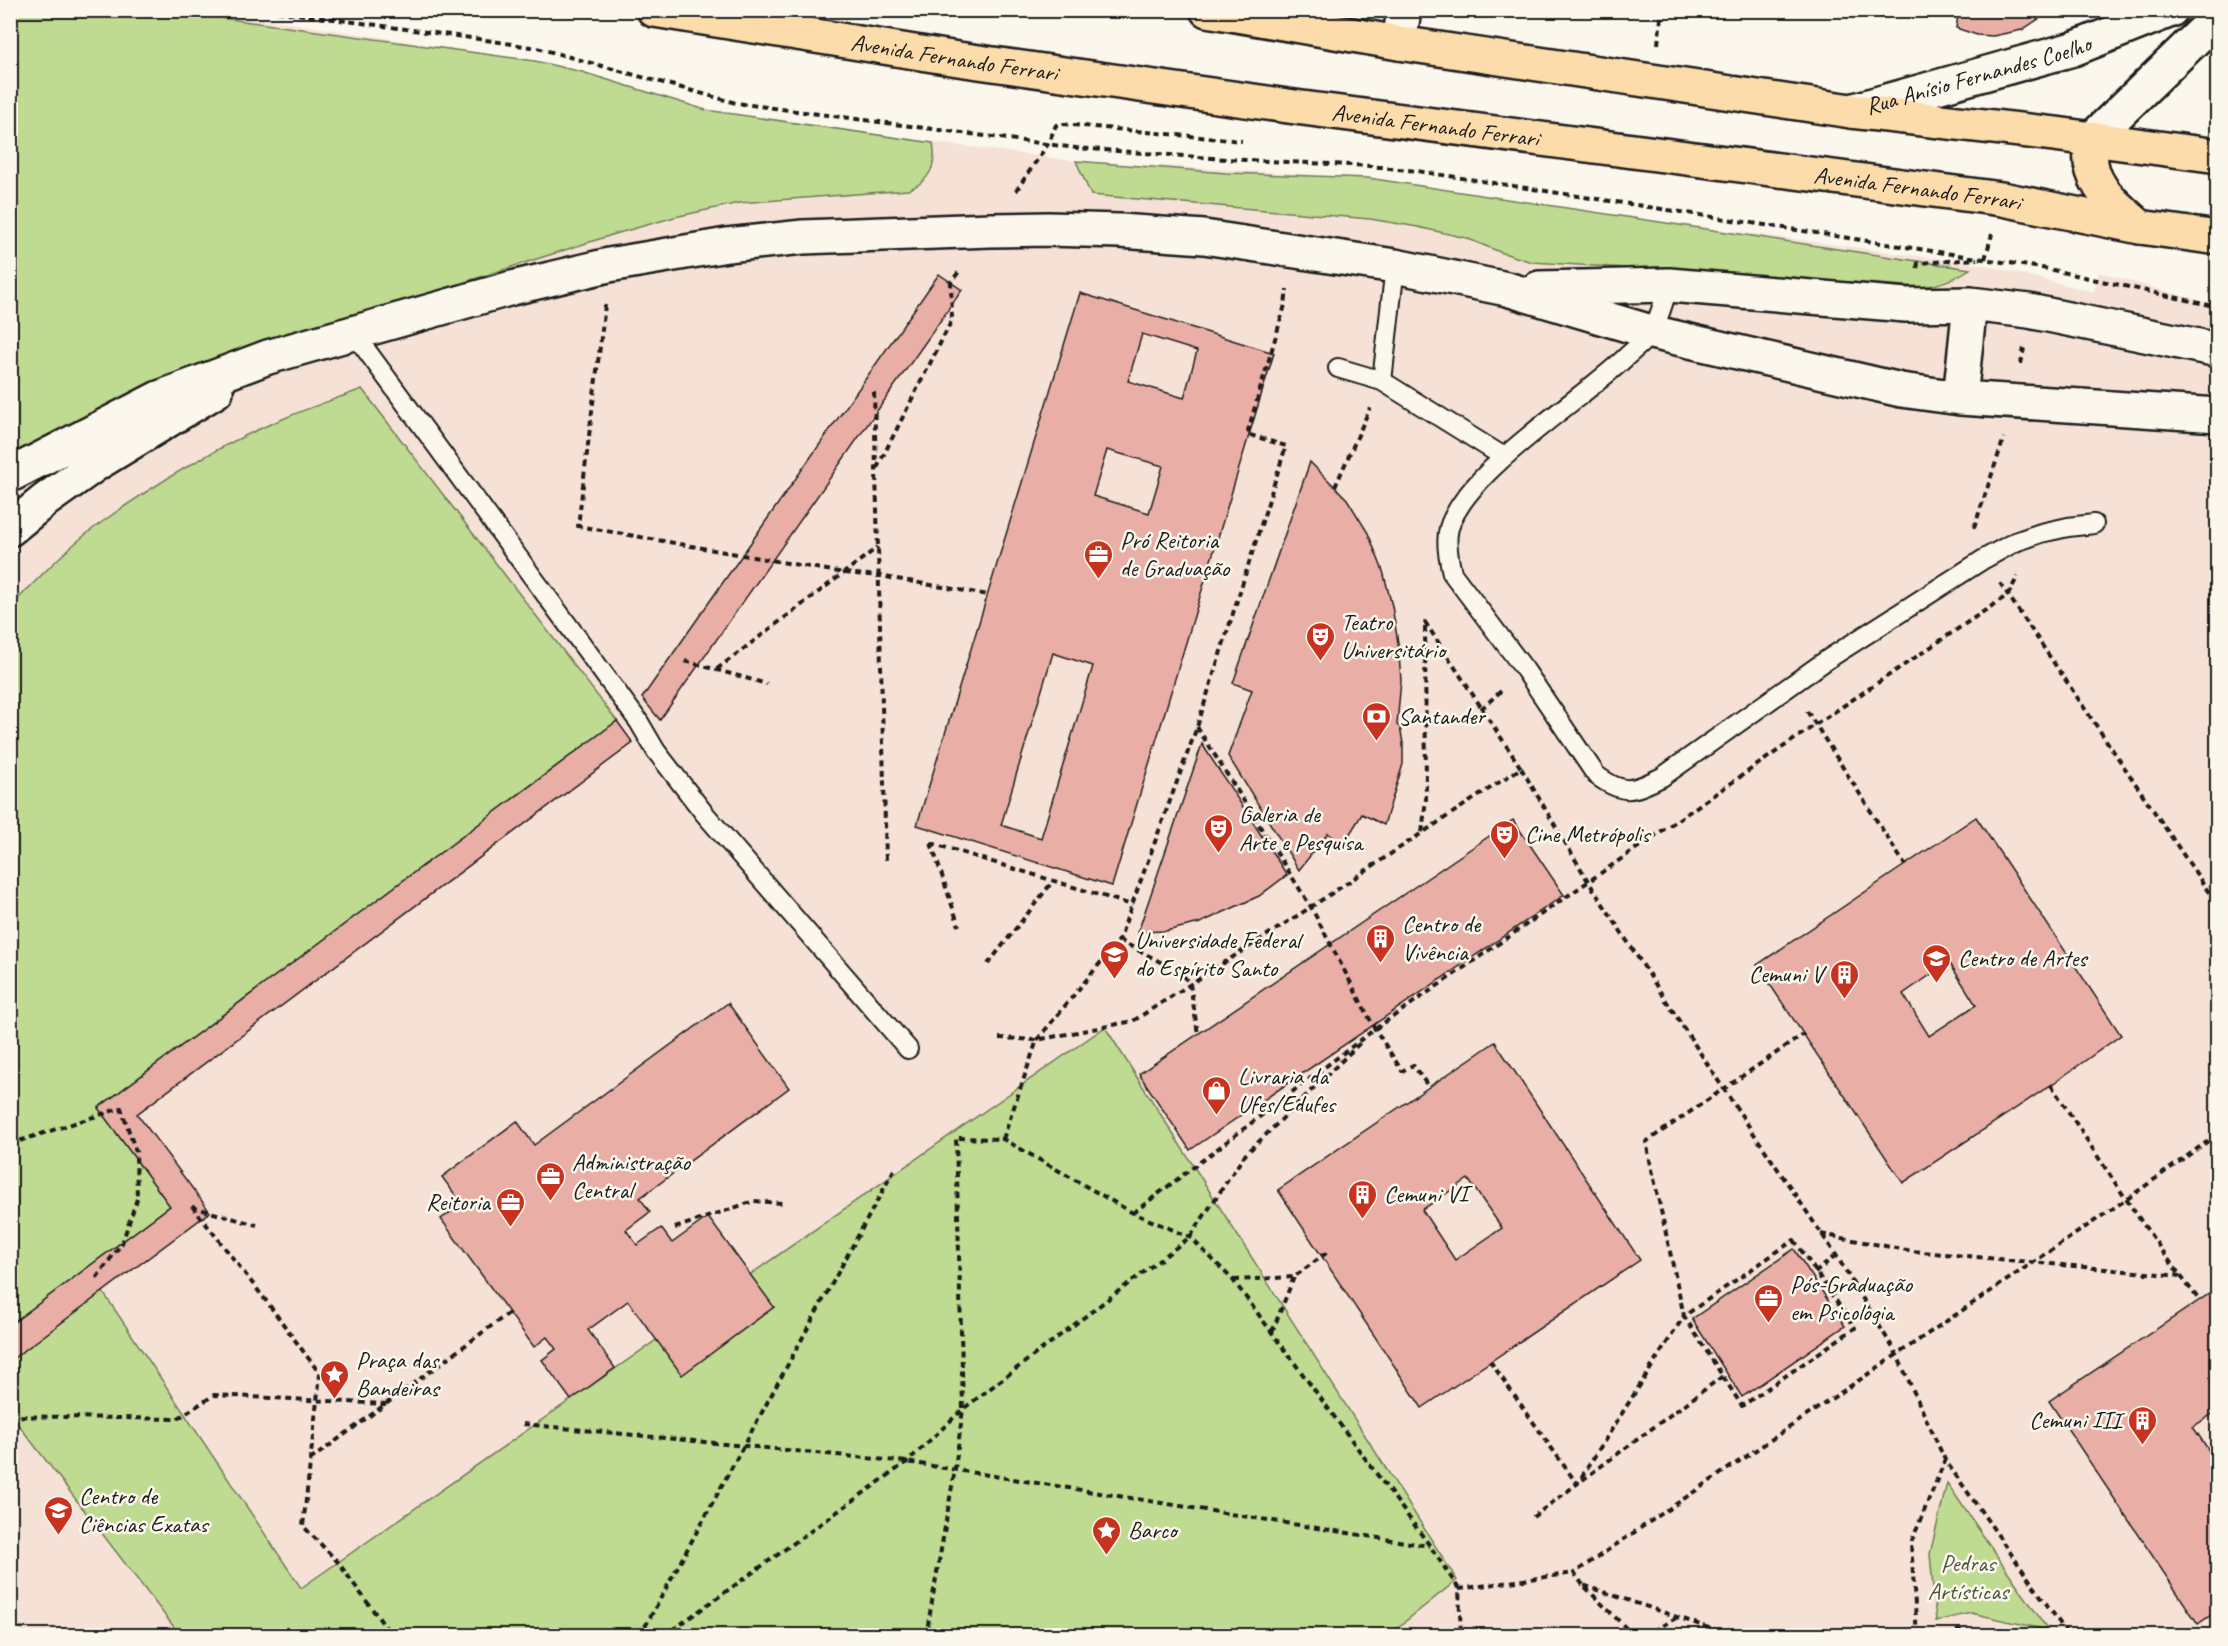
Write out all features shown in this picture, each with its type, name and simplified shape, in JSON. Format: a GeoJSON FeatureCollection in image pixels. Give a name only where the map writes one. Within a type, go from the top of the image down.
{"type":"FeatureCollection","features":[{"type":"Feature","properties":{"kind":"main road","name":"Avenida Fernando Ferrari"},"geometry":{"type":"LineString","coordinates":[[654,10],[958,59],[1295,107],[2002,199],[2140,227],[2217,238]]}},
{"type":"Feature","properties":{"kind":"main road"},"geometry":{"type":"LineString","coordinates":[[1206,10],[1399,43],[1851,111],[2217,156]]}},
{"type":"Feature","properties":{"kind":"main road"},"geometry":{"type":"LineString","coordinates":[[2092,139],[2091,163],[2098,185],[2112,202],[2140,227],[2217,255]]}},
{"type":"Feature","properties":{"kind":"street"},"geometry":{"type":"LineString","coordinates":[[1399,43],[1404,10]]}},
{"type":"Feature","properties":{"kind":"street","name":"Rua Anísio Fernandes Coelho"},"geometry":{"type":"LineString","coordinates":[[1851,111],[2073,49],[2171,10]]}},
{"type":"Feature","properties":{"kind":"street"},"geometry":{"type":"LineString","coordinates":[[2092,139],[2217,17]]}},
{"type":"Feature","properties":{"kind":"street"},"geometry":{"type":"LineString","coordinates":[[13,472],[159,398],[268,357],[512,288],[609,265],[727,245],[802,237],[990,230],[1120,231],[1204,237],[1395,266],[1507,289],[1651,332],[1901,390],[1960,398],[2217,413]]}},
{"type":"Feature","properties":{"kind":"street"},"geometry":{"type":"LineString","coordinates":[[1507,289],[1669,285],[1906,305],[1970,304],[2029,311],[2217,350]]}},
{"type":"Feature","properties":{"kind":"street"},"geometry":{"type":"LineString","coordinates":[[1960,398],[1970,304]]}},
{"type":"Feature","properties":{"kind":"street"},"geometry":{"type":"LineString","coordinates":[[10,529],[44,501],[96,464],[171,420],[268,357]]}},
{"type":"Feature","properties":{"kind":"lane"},"geometry":{"type":"LineString","coordinates":[[1382,381],[1395,266]]}},
{"type":"Feature","properties":{"kind":"lane"},"geometry":{"type":"LineString","coordinates":[[1669,285],[1651,332],[1607,374],[1504,457],[1473,488],[1459,507],[1448,529],[1448,555],[1452,573],[1525,670],[1596,775],[1610,785],[1627,790],[1662,777],[1792,683],[1984,559],[2015,542],[2041,533],[2094,524]]}},
{"type":"Feature","properties":{"kind":"lane"},"geometry":{"type":"LineString","coordinates":[[353,332],[639,722],[656,751],[704,813],[908,1049]]}},
{"type":"Feature","properties":{"kind":"lane"},"geometry":{"type":"LineString","coordinates":[[1338,368],[1382,381],[1504,457]]}},
{"type":"Feature","properties":{"kind":"path"},"geometry":{"type":"LineString","coordinates":[[267,10],[537,48],[736,103],[1048,144],[1150,154],[1359,165],[1417,171],[2048,269],[2217,307]]}},
{"type":"Feature","properties":{"kind":"path"},"geometry":{"type":"LineString","coordinates":[[990,230],[1048,144]]}},
{"type":"Feature","properties":{"kind":"path"},"geometry":{"type":"LineString","coordinates":[[609,265],[578,526],[844,573],[880,576],[988,595]]}},
{"type":"Feature","properties":{"kind":"path"},"geometry":{"type":"LineString","coordinates":[[877,468],[952,320],[951,282]]}},
{"type":"Feature","properties":{"kind":"path"},"geometry":{"type":"LineString","coordinates":[[1003,1139],[1037,1040],[1119,940],[1197,727],[1286,446],[1247,434],[1285,305]]}},
{"type":"Feature","properties":{"kind":"path"},"geometry":{"type":"LineString","coordinates":[[874,392],[886,862]]}},
{"type":"Feature","properties":{"kind":"path"},"geometry":{"type":"LineString","coordinates":[[1335,486],[1367,412]]}},
{"type":"Feature","properties":{"kind":"path"},"geometry":{"type":"LineString","coordinates":[[1133,1213],[1375,1029],[1588,880],[2008,595],[2041,533]]}},
{"type":"Feature","properties":{"kind":"path"},"geometry":{"type":"LineString","coordinates":[[717,669],[878,547]]}},
{"type":"Feature","properties":{"kind":"path"},"geometry":{"type":"LineString","coordinates":[[1984,559],[2217,906]]}},
{"type":"Feature","properties":{"kind":"path"},"geometry":{"type":"LineString","coordinates":[[1422,832],[1426,799],[1425,622],[1521,768],[1588,880],[1723,1088],[1836,1255],[1896,1353],[1945,1460],[2069,1635]]}},
{"type":"Feature","properties":{"kind":"path"},"geometry":{"type":"LineString","coordinates":[[685,661],[767,684]]}},
{"type":"Feature","properties":{"kind":"path"},"geometry":{"type":"LineString","coordinates":[[1792,683],[1815,725],[1905,865]]}},
{"type":"Feature","properties":{"kind":"path"},"geometry":{"type":"LineString","coordinates":[[1197,727],[1311,907],[1375,1029],[1402,1071],[1413,1065],[1428,1086]]}},
{"type":"Feature","properties":{"kind":"path"},"geometry":{"type":"LineString","coordinates":[[999,1038],[1037,1040],[1133,1021],[1521,768]]}},
{"type":"Feature","properties":{"kind":"path"},"geometry":{"type":"LineString","coordinates":[[959,926],[931,843],[1132,904]]}},
{"type":"Feature","properties":{"kind":"path"},"geometry":{"type":"LineString","coordinates":[[988,964],[1053,880]]}},
{"type":"Feature","properties":{"kind":"path"},"geometry":{"type":"LineString","coordinates":[[1119,940],[1181,973],[1191,984],[1198,1034]]}},
{"type":"Feature","properties":{"kind":"path"},"geometry":{"type":"LineString","coordinates":[[664,1635],[907,1462],[963,1409],[1191,1237],[1244,1156],[1375,1029]]}},
{"type":"Feature","properties":{"kind":"path"},"geometry":{"type":"LineString","coordinates":[[1577,1484],[1684,1316],[1794,1240],[1855,1328],[1742,1406],[1684,1316],[1646,1142],[1804,1034]]}},
{"type":"Feature","properties":{"kind":"path"},"geometry":{"type":"LineString","coordinates":[[2051,1085],[2180,1276],[2200,1300]]}},
{"type":"Feature","properties":{"kind":"path"},"geometry":{"type":"LineString","coordinates":[[10,1144],[121,1108],[136,1152],[137,1199],[122,1243],[95,1280]]}},
{"type":"Feature","properties":{"kind":"path"},"geometry":{"type":"LineString","coordinates":[[1459,1589],[1574,1573],[1896,1353],[2127,1199],[2217,1134]]}},
{"type":"Feature","properties":{"kind":"path"},"geometry":{"type":"LineString","coordinates":[[926,1635],[963,1409],[956,1138],[1003,1139],[1133,1213],[1191,1237],[1233,1280],[1430,1546],[1459,1589],[1461,1635]]}},
{"type":"Feature","properties":{"kind":"path"},"geometry":{"type":"LineString","coordinates":[[640,1635],[895,1168]]}},
{"type":"Feature","properties":{"kind":"path"},"geometry":{"type":"LineString","coordinates":[[675,1228],[754,1201],[783,1203]]}},
{"type":"Feature","properties":{"kind":"path"},"geometry":{"type":"LineString","coordinates":[[257,1225],[192,1206],[320,1374],[303,1526],[337,1562],[392,1635]]}},
{"type":"Feature","properties":{"kind":"path"},"geometry":{"type":"LineString","coordinates":[[1821,1234],[1912,1251],[2180,1276]]}},
{"type":"Feature","properties":{"kind":"path"},"geometry":{"type":"LineString","coordinates":[[1272,1332],[1294,1277],[1329,1251]]}},
{"type":"Feature","properties":{"kind":"path"},"geometry":{"type":"LineString","coordinates":[[1815,1273],[1836,1255]]}},
{"type":"Feature","properties":{"kind":"path"},"geometry":{"type":"LineString","coordinates":[[1233,1280],[1294,1277]]}},
{"type":"Feature","properties":{"kind":"path"},"geometry":{"type":"LineString","coordinates":[[310,1460],[509,1313]]}},
{"type":"Feature","properties":{"kind":"path"},"geometry":{"type":"LineString","coordinates":[[1490,1361],[1577,1484]]}},
{"type":"Feature","properties":{"kind":"path"},"geometry":{"type":"LineString","coordinates":[[1533,1517],[1723,1376]]}},
{"type":"Feature","properties":{"kind":"path"},"geometry":{"type":"LineString","coordinates":[[10,1416],[177,1419],[214,1395],[386,1404]]}},
{"type":"Feature","properties":{"kind":"path"},"geometry":{"type":"LineString","coordinates":[[523,1424],[907,1462],[1430,1546]]}},
{"type":"Feature","properties":{"kind":"path"},"geometry":{"type":"LineString","coordinates":[[1917,1635],[1911,1543],[1945,1460]]}},
{"type":"Feature","properties":{"kind":"path"},"geometry":{"type":"LineString","coordinates":[[1574,1573],[1583,1586],[1634,1635]]}},
{"type":"Feature","properties":{"kind":"path"},"geometry":{"type":"LineString","coordinates":[[1583,1586],[1733,1635]]}},
{"type":"Feature","properties":{"kind":"path"},"geometry":{"type":"LineString","coordinates":[[1644,1635],[1677,1618]]}},
{"type":"Feature","properties":{"kind":"path"},"geometry":{"type":"LineString","coordinates":[[1947,1635],[1958,1630],[1990,1635]]}},
{"type":"Feature","properties":{"kind":"shaded area","name":"Universidade Federal do Espírito Santo"},"geometry":{"type":"Polygon","coordinates":[[[11,11],[211,11],[535,61],[582,72],[705,110],[741,117],[1076,161],[1351,177],[1984,265],[2094,292],[2099,272],[2217,306],[2217,1635],[11,1636],[11,11]]]}},
{"type":"Feature","properties":{"kind":"green space"},"geometry":{"type":"Polygon","coordinates":[[[10,11],[170,11],[535,61],[582,72],[706,110],[933,143],[933,166],[922,182],[908,190],[739,203],[675,217],[615,234],[377,310],[11,457],[10,11]]]}},
{"type":"Feature","properties":{"kind":"green space"},"geometry":{"type":"Polygon","coordinates":[[[1076,161],[1226,173],[1368,178],[1970,269],[1948,281],[1924,287],[1532,262],[1466,238],[1370,219],[1091,195],[1076,161]]]}},
{"type":"Feature","properties":{"kind":"green space"},"geometry":{"type":"Polygon","coordinates":[[[362,389],[617,721],[98,1108],[170,1206],[11,1325],[11,606],[54,562],[89,531],[167,478],[261,428],[362,389]]]}},
{"type":"Feature","properties":{"kind":"green space"},"geometry":{"type":"Polygon","coordinates":[[[1105,1027],[1457,1580],[1387,1636],[180,1635],[11,1415],[11,1344],[95,1280],[301,1588],[1105,1027]]]}},
{"type":"Feature","properties":{"kind":"green space","name":"Pedras Artísticas"},"geometry":{"type":"Polygon","coordinates":[[[1947,1483],[2048,1630],[1971,1613],[1936,1621],[1930,1554],[1947,1483]]]}},
{"type":"Feature","properties":{"kind":"building"},"geometry":{"type":"Polygon","coordinates":[[[1959,10],[2052,10],[2022,30],[1993,36],[1977,35],[1956,28],[1959,10]]]}},
{"type":"Feature","properties":{"kind":"building"},"geometry":{"type":"Polygon","coordinates":[[[939,274],[962,290],[660,720],[642,698],[939,274]]]}},
{"type":"Feature","properties":{"kind":"building","name":"Pró Reitoria de Graduação"},"geometry":{"type":"Polygon","coordinates":[[[1080,293],[1274,353],[1112,886],[917,825],[1080,293]],[[1142,334],[1128,381],[1184,398],[1197,351],[1142,334]],[[1107,450],[1093,496],[1149,513],[1163,466],[1107,450]],[[1053,653],[1001,825],[1041,838],[1093,666],[1053,653]]]}},
{"type":"Feature","properties":{"kind":"building","name":"Teatro Universitário"},"geometry":{"type":"Polygon","coordinates":[[[1310,462],[1347,499],[1368,533],[1383,571],[1398,643],[1401,680],[1397,725],[1400,727],[1403,743],[1403,764],[1384,825],[1362,814],[1343,845],[1328,833],[1299,870],[1228,756],[1252,690],[1233,683],[1310,462]]]}},
{"type":"Feature","properties":{"kind":"building"},"geometry":{"type":"Polygon","coordinates":[[[617,721],[633,743],[137,1114],[210,1212],[10,1361],[10,1325],[170,1206],[98,1108],[617,721]]]}},
{"type":"Feature","properties":{"kind":"building","name":"Galeria de Arte e Pesquisa"},"geometry":{"type":"Polygon","coordinates":[[[1202,744],[1287,875],[1259,896],[1200,923],[1166,931],[1138,932],[1202,744]]]}},
{"type":"Feature","properties":{"kind":"building","name":"Cemuni V"},"geometry":{"type":"Polygon","coordinates":[[[1976,817],[2121,1035],[2051,1085],[1903,1183],[1757,965],[1976,817]],[[1949,962],[1903,994],[1929,1036],[1976,1005],[1949,962]]]}},
{"type":"Feature","properties":{"kind":"building","name":"Centro de Vivência"},"geometry":{"type":"Polygon","coordinates":[[[1513,820],[1564,895],[1190,1150],[1139,1074],[1513,820]]]}},
{"type":"Feature","properties":{"kind":"building","name":"Administração Central"},"geometry":{"type":"Polygon","coordinates":[[[728,1003],[789,1088],[640,1198],[650,1212],[626,1230],[637,1245],[661,1228],[672,1243],[708,1217],[774,1307],[682,1375],[628,1301],[588,1330],[615,1368],[571,1400],[542,1360],[556,1349],[547,1337],[534,1347],[441,1219],[462,1204],[442,1177],[517,1121],[534,1145],[728,1003]]]}},
{"type":"Feature","properties":{"kind":"building","name":"Cemuni VI"},"geometry":{"type":"Polygon","coordinates":[[[1495,1042],[1640,1260],[1422,1408],[1278,1190],[1495,1042]],[[1468,1179],[1422,1210],[1455,1260],[1502,1228],[1468,1179]]]}},
{"type":"Feature","properties":{"kind":"building","name":"Pós-Graduação em Psicologia"},"geometry":{"type":"Polygon","coordinates":[[[1794,1249],[1845,1326],[1742,1397],[1692,1319],[1794,1249]]]}},
{"type":"Feature","properties":{"kind":"building","name":"Cemuni III"},"geometry":{"type":"Polygon","coordinates":[[[2218,1288],[2218,1410],[2193,1427],[2218,1464],[2218,1610],[2198,1624],[2049,1401],[2218,1288]]]}},
{"type":"Feature","properties":{"kind":"place","name":"Pró Reitoria de Graduação"},"geometry":{"type":"Point","coordinates":[1099,580]}},
{"type":"Feature","properties":{"kind":"place","name":"Teatro Universitário"},"geometry":{"type":"Point","coordinates":[1320,662]}},
{"type":"Feature","properties":{"kind":"place","name":"Santander"},"geometry":{"type":"Point","coordinates":[1377,742]}},
{"type":"Feature","properties":{"kind":"place","name":"Galeria de Arte e Pesquisa"},"geometry":{"type":"Point","coordinates":[1218,854]}},
{"type":"Feature","properties":{"kind":"place","name":"Cine Metrópolis"},"geometry":{"type":"Point","coordinates":[1504,860]}},
{"type":"Feature","properties":{"kind":"place","name":"Centro de Vivência"},"geometry":{"type":"Point","coordinates":[1381,964]}},
{"type":"Feature","properties":{"kind":"place","name":"Universidade Federal do Espírito Santo"},"geometry":{"type":"Point","coordinates":[1114,980]}},
{"type":"Feature","properties":{"kind":"place","name":"Centro de Artes"},"geometry":{"type":"Point","coordinates":[1937,984]}},
{"type":"Feature","properties":{"kind":"place","name":"Cemuni V"},"geometry":{"type":"Point","coordinates":[1844,1000]}},
{"type":"Feature","properties":{"kind":"place","name":"Livraria da Ufes/Edufes"},"geometry":{"type":"Point","coordinates":[1217,1116]}},
{"type":"Feature","properties":{"kind":"place","name":"Administração Central"},"geometry":{"type":"Point","coordinates":[551,1202]}},
{"type":"Feature","properties":{"kind":"place","name":"Cemuni VI"},"geometry":{"type":"Point","coordinates":[1363,1220]}},
{"type":"Feature","properties":{"kind":"place","name":"Reitoria"},"geometry":{"type":"Point","coordinates":[511,1228]}},
{"type":"Feature","properties":{"kind":"place","name":"Pós-Graduação em Psicologia"},"geometry":{"type":"Point","coordinates":[1769,1324]}},
{"type":"Feature","properties":{"kind":"place","name":"Praça das Bandeiras"},"geometry":{"type":"Point","coordinates":[335,1400]}},
{"type":"Feature","properties":{"kind":"place","name":"Cemuni III"},"geometry":{"type":"Point","coordinates":[2142,1446]}},
{"type":"Feature","properties":{"kind":"place","name":"Centro de Ciências Exatas"},"geometry":{"type":"Point","coordinates":[58,1536]}},
{"type":"Feature","properties":{"kind":"place","name":"Barco"},"geometry":{"type":"Point","coordinates":[1107,1556]}}]}
